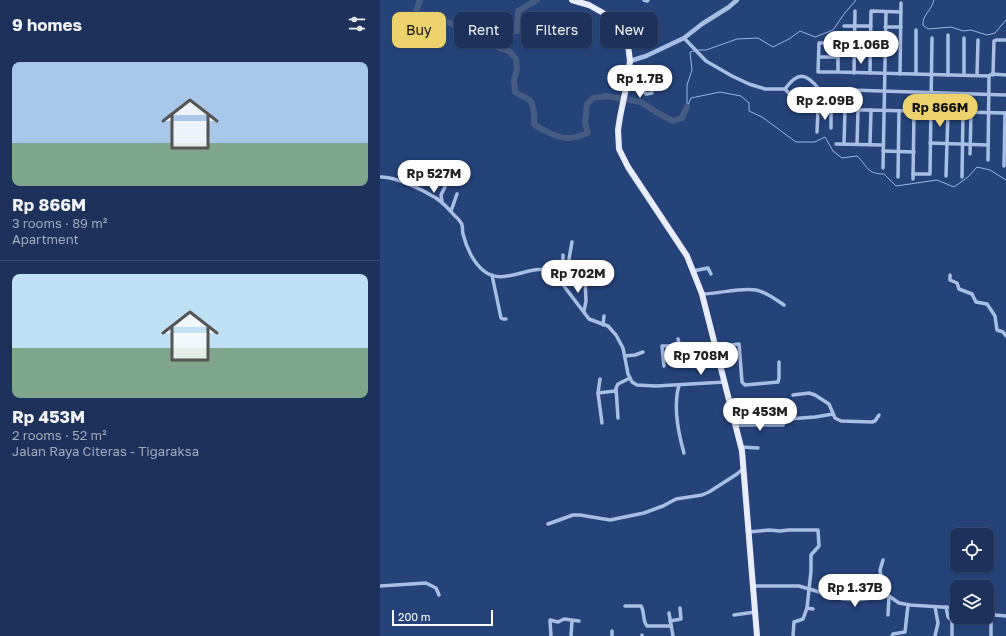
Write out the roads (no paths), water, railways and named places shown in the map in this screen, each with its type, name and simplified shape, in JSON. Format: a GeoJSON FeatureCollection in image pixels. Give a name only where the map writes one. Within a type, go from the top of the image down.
{"type":"FeatureCollection","features":[{"type":"Feature","properties":{"kind":"main road"},"geometry":{"type":"LineString","coordinates":[[572,0],[590,3],[611,18],[620,28],[626,39],[630,61],[618,130],[619,149],[628,167],[687,256],[702,294],[741,447],[744,468],[757,636]]}},
{"type":"Feature","properties":{"kind":"street"},"geometry":{"type":"LineString","coordinates":[[644,0],[648,0]]}},
{"type":"Feature","properties":{"kind":"street"},"geometry":{"type":"LineString","coordinates":[[630,61],[646,56],[684,38],[737,0]]}},
{"type":"Feature","properties":{"kind":"street"},"geometry":{"type":"LineString","coordinates":[[900,74],[901,3]]}},
{"type":"Feature","properties":{"kind":"street"},"geometry":{"type":"LineString","coordinates":[[854,73],[855,11]]}},
{"type":"Feature","properties":{"kind":"street"},"geometry":{"type":"LineString","coordinates":[[870,73],[871,11],[901,12]]}},
{"type":"Feature","properties":{"kind":"street"},"geometry":{"type":"LineString","coordinates":[[883,168],[886,12]]}},
{"type":"Feature","properties":{"kind":"street"},"geometry":{"type":"LineString","coordinates":[[844,26],[870,26]]}},
{"type":"Feature","properties":{"kind":"street"},"geometry":{"type":"LineString","coordinates":[[885,27],[901,27]]}},
{"type":"Feature","properties":{"kind":"street"},"geometry":{"type":"LineString","coordinates":[[916,30],[916,74]]}},
{"type":"Feature","properties":{"kind":"street"},"geometry":{"type":"LineString","coordinates":[[948,35],[948,75]]}},
{"type":"Feature","properties":{"kind":"street"},"geometry":{"type":"LineString","coordinates":[[684,38],[701,58],[706,61],[749,84],[765,89],[785,89],[796,102],[803,103],[811,99],[819,90],[1006,95]]}},
{"type":"Feature","properties":{"kind":"street"},"geometry":{"type":"LineString","coordinates":[[913,174],[930,174],[932,38]]}},
{"type":"Feature","properties":{"kind":"street"},"geometry":{"type":"LineString","coordinates":[[964,38],[964,75]]}},
{"type":"Feature","properties":{"kind":"street"},"geometry":{"type":"LineString","coordinates":[[977,75],[978,40]]}},
{"type":"Feature","properties":{"kind":"street"},"geometry":{"type":"LineString","coordinates":[[988,160],[988,95],[994,41],[1006,40]]}},
{"type":"Feature","properties":{"kind":"street"},"geometry":{"type":"LineString","coordinates":[[885,42],[900,43]]}},
{"type":"Feature","properties":{"kind":"street"},"geometry":{"type":"LineString","coordinates":[[838,72],[838,43],[819,43],[818,72],[1006,75]]}},
{"type":"Feature","properties":{"kind":"street"},"geometry":{"type":"LineString","coordinates":[[819,57],[838,57]]}},
{"type":"Feature","properties":{"kind":"street"},"geometry":{"type":"LineString","coordinates":[[785,89],[795,78],[805,76],[810,79],[819,90]]}},
{"type":"Feature","properties":{"kind":"street"},"geometry":{"type":"LineString","coordinates":[[626,90],[641,89],[646,94],[652,93]]}},
{"type":"Feature","properties":{"kind":"street"},"geometry":{"type":"LineString","coordinates":[[817,132],[818,109],[1006,113],[1004,166]]}},
{"type":"Feature","properties":{"kind":"street"},"geometry":{"type":"LineString","coordinates":[[831,109],[831,128]]}},
{"type":"Feature","properties":{"kind":"street"},"geometry":{"type":"LineString","coordinates":[[844,144],[845,109]]}},
{"type":"Feature","properties":{"kind":"street"},"geometry":{"type":"LineString","coordinates":[[857,144],[858,110]]}},
{"type":"Feature","properties":{"kind":"street"},"geometry":{"type":"LineString","coordinates":[[870,144],[871,110]]}},
{"type":"Feature","properties":{"kind":"street"},"geometry":{"type":"LineString","coordinates":[[898,177],[899,111]]}},
{"type":"Feature","properties":{"kind":"street"},"geometry":{"type":"LineString","coordinates":[[913,179],[914,111]]}},
{"type":"Feature","properties":{"kind":"street"},"geometry":{"type":"LineString","coordinates":[[946,176],[948,112]]}},
{"type":"Feature","properties":{"kind":"street"},"geometry":{"type":"LineString","coordinates":[[962,178],[963,112]]}},
{"type":"Feature","properties":{"kind":"street"},"geometry":{"type":"LineString","coordinates":[[970,154],[971,113]]}},
{"type":"Feature","properties":{"kind":"street"},"geometry":{"type":"LineString","coordinates":[[930,143],[988,145]]}},
{"type":"Feature","properties":{"kind":"street"},"geometry":{"type":"LineString","coordinates":[[836,144],[883,145]]}},
{"type":"Feature","properties":{"kind":"street"},"geometry":{"type":"LineString","coordinates":[[883,151],[914,152]]}},
{"type":"Feature","properties":{"kind":"street"},"geometry":{"type":"LineString","coordinates":[[380,177],[398,179],[442,202],[462,224],[466,243],[478,265],[484,272],[500,276],[545,269],[554,273],[589,319],[611,328],[616,335],[625,356],[630,378],[632,382],[637,385],[656,386],[725,382]]}},
{"type":"Feature","properties":{"kind":"street"},"geometry":{"type":"LineString","coordinates":[[442,202],[441,195],[444,187]]}},
{"type":"Feature","properties":{"kind":"street"},"geometry":{"type":"LineString","coordinates":[[451,211],[457,194]]}},
{"type":"Feature","properties":{"kind":"street"},"geometry":{"type":"LineString","coordinates":[[572,242],[569,259],[574,272]]}},
{"type":"Feature","properties":{"kind":"street"},"geometry":{"type":"LineString","coordinates":[[563,255],[563,261],[567,268]]}},
{"type":"Feature","properties":{"kind":"street"},"geometry":{"type":"LineString","coordinates":[[560,280],[567,268],[571,266]]}},
{"type":"Feature","properties":{"kind":"street"},"geometry":{"type":"LineString","coordinates":[[693,271],[708,268],[711,274]]}},
{"type":"Feature","properties":{"kind":"street"},"geometry":{"type":"LineString","coordinates":[[492,275],[501,318],[506,319]]}},
{"type":"Feature","properties":{"kind":"street"},"geometry":{"type":"LineString","coordinates":[[950,275],[950,280],[957,282],[959,289],[972,294],[976,302],[986,304],[995,316],[997,330],[1003,332],[1006,336]]}},
{"type":"Feature","properties":{"kind":"street"},"geometry":{"type":"LineString","coordinates":[[584,311],[586,301],[585,279]]}},
{"type":"Feature","properties":{"kind":"street"},"geometry":{"type":"LineString","coordinates":[[702,294],[716,294],[743,289],[756,290],[770,296],[784,305]]}},
{"type":"Feature","properties":{"kind":"street"},"geometry":{"type":"LineString","coordinates":[[603,325],[604,316]]}},
{"type":"Feature","properties":{"kind":"street"},"geometry":{"type":"LineString","coordinates":[[678,339],[682,355],[717,355]]}},
{"type":"Feature","properties":{"kind":"street"},"geometry":{"type":"LineString","coordinates":[[715,347],[739,344],[742,382],[745,385],[778,382],[779,362]]}},
{"type":"Feature","properties":{"kind":"street"},"geometry":{"type":"LineString","coordinates":[[664,366],[662,346],[680,346]]}},
{"type":"Feature","properties":{"kind":"street"},"geometry":{"type":"LineString","coordinates":[[625,356],[643,352]]}},
{"type":"Feature","properties":{"kind":"street"},"geometry":{"type":"LineString","coordinates":[[618,418],[615,391],[618,384],[630,378]]}},
{"type":"Feature","properties":{"kind":"street"},"geometry":{"type":"LineString","coordinates":[[600,379],[598,393],[602,423]]}},
{"type":"Feature","properties":{"kind":"street"},"geometry":{"type":"LineString","coordinates":[[679,385],[676,394],[677,414],[684,453]]}},
{"type":"Feature","properties":{"kind":"street"},"geometry":{"type":"LineString","coordinates":[[598,393],[615,391]]}},
{"type":"Feature","properties":{"kind":"street"},"geometry":{"type":"LineString","coordinates":[[793,395],[809,393],[815,395],[829,404],[833,414],[841,421],[872,422],[879,415]]}},
{"type":"Feature","properties":{"kind":"street"},"geometry":{"type":"LineString","coordinates":[[734,424],[783,425],[788,419],[833,414]]}},
{"type":"Feature","properties":{"kind":"street"},"geometry":{"type":"LineString","coordinates":[[741,447],[758,448]]}},
{"type":"Feature","properties":{"kind":"street"},"geometry":{"type":"LineString","coordinates":[[548,524],[573,515],[610,520],[644,513],[663,506],[676,499],[702,495],[710,492],[744,468]]}},
{"type":"Feature","properties":{"kind":"street"},"geometry":{"type":"LineString","coordinates":[[749,532],[769,530],[818,530],[819,546],[811,555],[811,571],[807,608],[803,619],[794,622],[793,636]]}},
{"type":"Feature","properties":{"kind":"street"},"geometry":{"type":"LineString","coordinates":[[883,560],[880,570],[886,596],[888,615]]}},
{"type":"Feature","properties":{"kind":"street"},"geometry":{"type":"LineString","coordinates":[[380,586],[426,583],[436,588],[439,595]]}},
{"type":"Feature","properties":{"kind":"street"},"geometry":{"type":"LineString","coordinates":[[753,586],[788,585],[843,599],[857,600],[886,596],[908,604],[950,607]]}},
{"type":"Feature","properties":{"kind":"street"},"geometry":{"type":"LineString","coordinates":[[892,636],[893,634],[905,632],[908,604]]}},
{"type":"Feature","properties":{"kind":"street"},"geometry":{"type":"LineString","coordinates":[[625,606],[642,607],[644,622],[647,626],[671,626]]}},
{"type":"Feature","properties":{"kind":"street"},"geometry":{"type":"LineString","coordinates":[[935,607],[938,623],[935,636]]}},
{"type":"Feature","properties":{"kind":"street"},"geometry":{"type":"LineString","coordinates":[[946,607],[948,617],[952,620],[952,636]]}},
{"type":"Feature","properties":{"kind":"street"},"geometry":{"type":"LineString","coordinates":[[670,621],[681,619],[680,608]]}},
{"type":"Feature","properties":{"kind":"street"},"geometry":{"type":"LineString","coordinates":[[807,608],[813,609]]}},
{"type":"Feature","properties":{"kind":"street"},"geometry":{"type":"LineString","coordinates":[[734,615],[755,612]]}},
{"type":"Feature","properties":{"kind":"street"},"geometry":{"type":"LineString","coordinates":[[669,613],[673,636]]}},
{"type":"Feature","properties":{"kind":"street"},"geometry":{"type":"LineString","coordinates":[[994,613],[1006,616]]}},
{"type":"Feature","properties":{"kind":"street"},"geometry":{"type":"LineString","coordinates":[[550,636],[550,620],[558,622],[562,620],[579,621]]}},
{"type":"Feature","properties":{"kind":"street"},"geometry":{"type":"LineString","coordinates":[[570,636],[572,621]]}},
{"type":"Feature","properties":{"kind":"street"},"geometry":{"type":"LineString","coordinates":[[991,624],[991,636]]}},
{"type":"Feature","properties":{"kind":"street"},"geometry":{"type":"LineString","coordinates":[[612,631],[612,636]]}},
{"type":"Feature","properties":{"kind":"waterway"},"geometry":{"type":"LineString","coordinates":[[419,0],[420,1],[416,11],[417,16],[424,24],[437,26],[447,22],[454,24]]}},
{"type":"Feature","properties":{"kind":"waterway"},"geometry":{"type":"LineString","coordinates":[[513,26],[515,31],[517,31],[518,11],[537,0]]}},
{"type":"Feature","properties":{"kind":"waterway"},"geometry":{"type":"LineString","coordinates":[[697,50],[706,50],[737,39],[758,38],[773,47],[789,39],[800,31],[815,37],[833,30],[856,0]]}},
{"type":"Feature","properties":{"kind":"waterway"},"geometry":{"type":"LineString","coordinates":[[934,0],[923,21],[923,25],[928,29],[951,27],[963,31],[971,30],[987,35],[995,33],[1006,20]]}},
{"type":"Feature","properties":{"kind":"waterway"},"geometry":{"type":"LineString","coordinates":[[499,48],[509,51],[516,59],[517,69],[514,80],[515,92],[531,101],[534,112],[534,124],[556,136],[571,138],[588,133],[585,123],[587,104],[593,98],[606,96],[641,102],[673,121],[682,118],[687,107]]}},
{"type":"Feature","properties":{"kind":"waterway"},"geometry":{"type":"LineString","coordinates":[[687,106],[687,85],[692,70],[690,52],[694,51]]}},
{"type":"Feature","properties":{"kind":"waterway"},"geometry":{"type":"LineString","coordinates":[[687,107],[691,98],[720,92],[741,96],[749,103],[749,111],[762,117],[796,142],[815,142],[825,137],[833,151],[842,158],[857,156],[870,171],[878,174],[884,174],[896,186],[937,180],[954,187],[968,177],[977,167],[990,170],[1006,180]]}}]}
